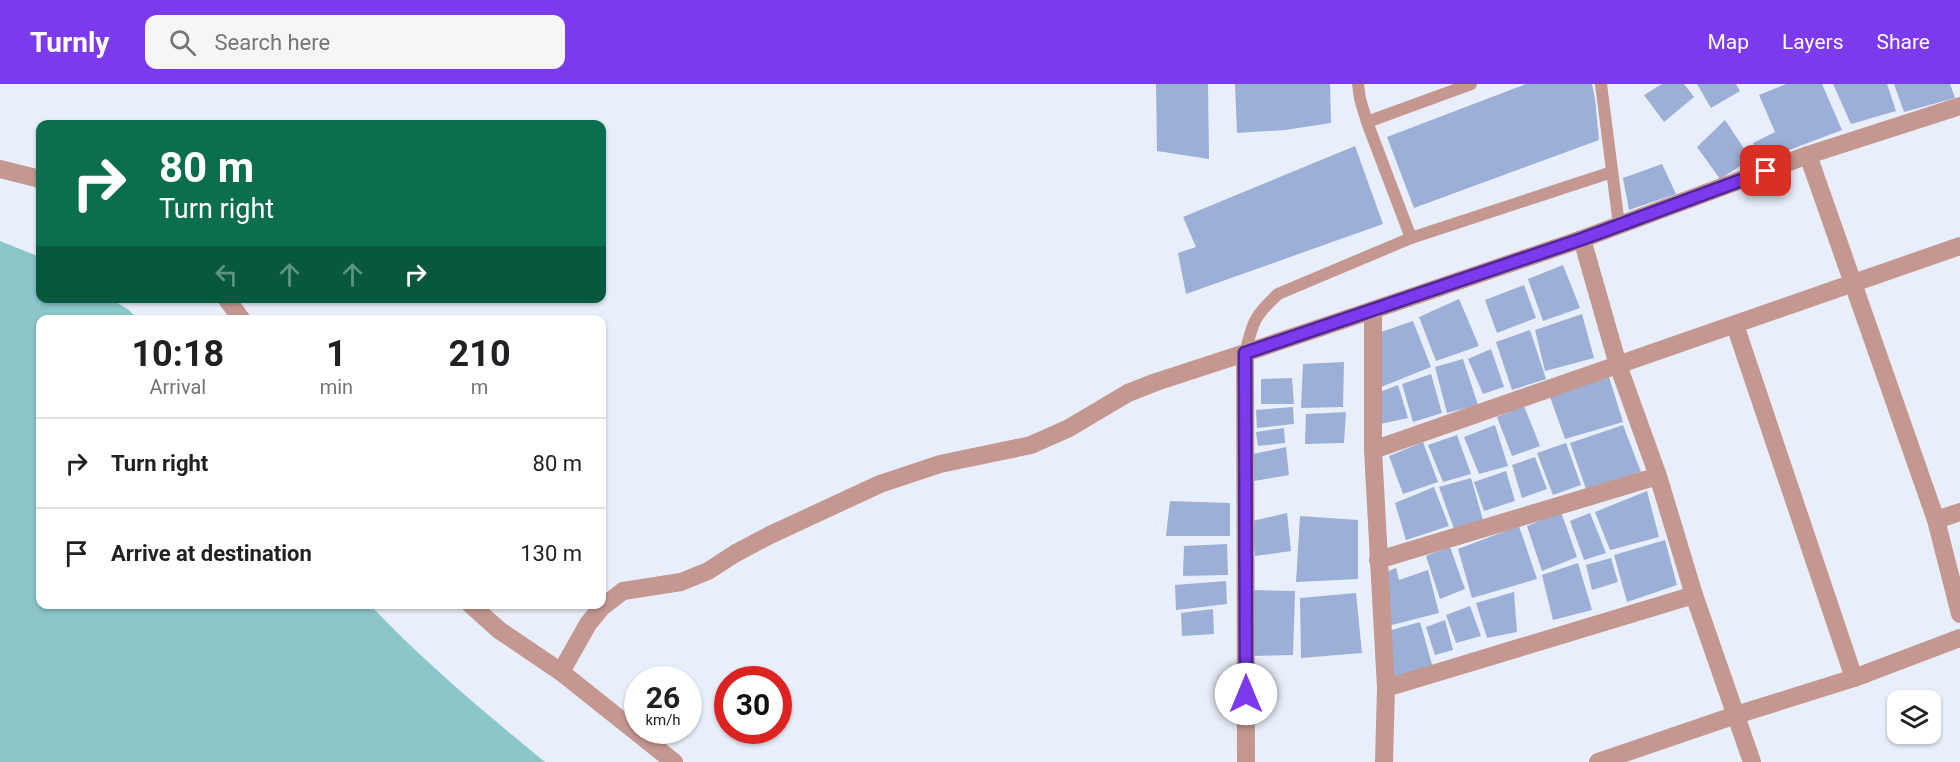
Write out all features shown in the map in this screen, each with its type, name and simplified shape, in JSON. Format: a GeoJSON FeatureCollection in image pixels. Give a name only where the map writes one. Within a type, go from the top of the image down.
{"type":"FeatureCollection","features":[{"type":"Feature","properties":{"kind":"street"},"geometry":{"type":"LineString","coordinates":[[606,605],[623,591],[681,582],[708,571],[770,535],[880,484],[940,464],[1031,445],[1069,428],[1128,393],[1156,381],[1582,239],[1808,155],[1960,106]]}},
{"type":"Feature","properties":{"kind":"street"},"geometry":{"type":"LineString","coordinates":[[1808,155],[1851,284],[1936,520],[1960,614]]}},
{"type":"Feature","properties":{"kind":"street"},"geometry":{"type":"LineString","coordinates":[[0,169],[36,178]]}},
{"type":"Feature","properties":{"kind":"street"},"geometry":{"type":"LineString","coordinates":[[1582,239],[1618,365],[1658,476],[1694,595],[1752,762]]}},
{"type":"Feature","properties":{"kind":"street"},"geometry":{"type":"LineString","coordinates":[[1373,450],[1960,246]]}},
{"type":"Feature","properties":{"kind":"street"},"geometry":{"type":"LineString","coordinates":[[1373,310],[1373,450],[1386,688],[1384,762]]}},
{"type":"Feature","properties":{"kind":"street"},"geometry":{"type":"LineString","coordinates":[[1735,325],[1854,678]]}},
{"type":"Feature","properties":{"kind":"street"},"geometry":{"type":"LineString","coordinates":[[1245,353],[1246,762]]}},
{"type":"Feature","properties":{"kind":"street"},"geometry":{"type":"LineString","coordinates":[[1378,560],[1658,476]]}},
{"type":"Feature","properties":{"kind":"street"},"geometry":{"type":"LineString","coordinates":[[1936,520],[1960,512]]}},
{"type":"Feature","properties":{"kind":"street"},"geometry":{"type":"LineString","coordinates":[[1386,688],[1694,595]]}},
{"type":"Feature","properties":{"kind":"street"},"geometry":{"type":"LineString","coordinates":[[476,609],[499,630],[561,672],[674,762]]}},
{"type":"Feature","properties":{"kind":"street"},"geometry":{"type":"LineString","coordinates":[[561,672],[588,624],[601,609]]}},
{"type":"Feature","properties":{"kind":"street"},"geometry":{"type":"LineString","coordinates":[[1598,762],[1854,678],[1960,638]]}},
{"type":"Feature","properties":{"kind":"lane"},"geometry":{"type":"LineString","coordinates":[[1358,84],[1367,122],[1411,238]]}},
{"type":"Feature","properties":{"kind":"lane"},"geometry":{"type":"LineString","coordinates":[[1367,122],[1471,84]]}},
{"type":"Feature","properties":{"kind":"lane"},"geometry":{"type":"LineString","coordinates":[[1601,84],[1619,225]]}},
{"type":"Feature","properties":{"kind":"lane"},"geometry":{"type":"LineString","coordinates":[[1245,353],[1253,324],[1260,310],[1278,294],[1411,238],[1612,172]]}},
{"type":"Feature","properties":{"kind":"water"},"geometry":{"type":"Polygon","coordinates":[[[0,241],[36,255],[36,303],[118,303],[134,315],[36,315],[36,609],[374,609],[433,667],[545,762],[0,762],[0,241]]]}},
{"type":"Feature","properties":{"kind":"building"},"geometry":{"type":"Polygon","coordinates":[[[1156,84],[1208,84],[1209,159],[1157,151],[1156,84]]]}},
{"type":"Feature","properties":{"kind":"building"},"geometry":{"type":"Polygon","coordinates":[[[1235,84],[1330,84],[1331,123],[1285,130],[1237,133],[1235,84]]]}},
{"type":"Feature","properties":{"kind":"building"},"geometry":{"type":"Polygon","coordinates":[[[1526,84],[1592,84],[1599,140],[1414,208],[1387,137],[1526,84]]]}},
{"type":"Feature","properties":{"kind":"building"},"geometry":{"type":"Polygon","coordinates":[[[1662,84],[1684,84],[1694,97],[1664,122],[1644,95],[1662,84]]]}},
{"type":"Feature","properties":{"kind":"building"},"geometry":{"type":"Polygon","coordinates":[[[1697,84],[1736,84],[1740,91],[1711,108],[1697,84]]]}},
{"type":"Feature","properties":{"kind":"building"},"geometry":{"type":"Polygon","coordinates":[[[1786,84],[1822,84],[1842,130],[1760,161],[1753,143],[1775,132],[1759,95],[1786,84]]]}},
{"type":"Feature","properties":{"kind":"building"},"geometry":{"type":"Polygon","coordinates":[[[1833,84],[1887,84],[1896,111],[1851,124],[1833,84]]]}},
{"type":"Feature","properties":{"kind":"building"},"geometry":{"type":"Polygon","coordinates":[[[1894,84],[1950,84],[1955,98],[1904,112],[1894,84]]]}},
{"type":"Feature","properties":{"kind":"building"},"geometry":{"type":"Polygon","coordinates":[[[1725,120],[1751,159],[1720,179],[1697,147],[1725,120]]]}},
{"type":"Feature","properties":{"kind":"building"},"geometry":{"type":"Polygon","coordinates":[[[1355,146],[1383,224],[1186,294],[1178,253],[1196,247],[1183,217],[1355,146]]]}},
{"type":"Feature","properties":{"kind":"building"},"geometry":{"type":"Polygon","coordinates":[[[1662,164],[1676,194],[1629,210],[1623,178],[1662,164]]]}},
{"type":"Feature","properties":{"kind":"building"},"geometry":{"type":"Polygon","coordinates":[[[1563,265],[1580,308],[1543,321],[1528,279],[1563,265]]]}},
{"type":"Feature","properties":{"kind":"building"},"geometry":{"type":"Polygon","coordinates":[[[1524,285],[1536,318],[1497,333],[1485,300],[1524,285]]]}},
{"type":"Feature","properties":{"kind":"building"},"geometry":{"type":"Polygon","coordinates":[[[1459,299],[1479,346],[1436,361],[1419,317],[1459,299]]]}},
{"type":"Feature","properties":{"kind":"building"},"geometry":{"type":"Polygon","coordinates":[[[1582,314],[1594,358],[1545,371],[1535,330],[1582,314]]]}},
{"type":"Feature","properties":{"kind":"building"},"geometry":{"type":"Polygon","coordinates":[[[1413,321],[1431,367],[1381,387],[1381,332],[1413,321]]]}},
{"type":"Feature","properties":{"kind":"building"},"geometry":{"type":"Polygon","coordinates":[[[1530,330],[1546,379],[1512,390],[1496,342],[1530,330]]]}},
{"type":"Feature","properties":{"kind":"building"},"geometry":{"type":"Polygon","coordinates":[[[1491,349],[1504,387],[1483,394],[1468,359],[1491,349]]]}},
{"type":"Feature","properties":{"kind":"building"},"geometry":{"type":"Polygon","coordinates":[[[1463,359],[1478,405],[1447,413],[1435,367],[1463,359]]]}},
{"type":"Feature","properties":{"kind":"building"},"geometry":{"type":"Polygon","coordinates":[[[1344,362],[1343,407],[1301,408],[1303,364],[1344,362]]]}},
{"type":"Feature","properties":{"kind":"building"},"geometry":{"type":"Polygon","coordinates":[[[1431,374],[1442,413],[1413,422],[1402,384],[1431,374]]]}},
{"type":"Feature","properties":{"kind":"building"},"geometry":{"type":"Polygon","coordinates":[[[1609,377],[1623,422],[1565,439],[1550,397],[1609,377]]]}},
{"type":"Feature","properties":{"kind":"building"},"geometry":{"type":"Polygon","coordinates":[[[1292,378],[1294,404],[1261,404],[1261,379],[1292,378]]]}},
{"type":"Feature","properties":{"kind":"building"},"geometry":{"type":"Polygon","coordinates":[[[1398,385],[1408,418],[1380,424],[1377,393],[1398,385]]]}},
{"type":"Feature","properties":{"kind":"building"},"geometry":{"type":"Polygon","coordinates":[[[1524,406],[1540,446],[1512,456],[1497,417],[1524,406]]]}},
{"type":"Feature","properties":{"kind":"building"},"geometry":{"type":"Polygon","coordinates":[[[1293,407],[1294,424],[1257,428],[1256,410],[1293,407]]]}},
{"type":"Feature","properties":{"kind":"building"},"geometry":{"type":"Polygon","coordinates":[[[1346,412],[1344,443],[1305,444],[1306,414],[1346,412]]]}},
{"type":"Feature","properties":{"kind":"building"},"geometry":{"type":"Polygon","coordinates":[[[1495,425],[1508,466],[1479,474],[1464,437],[1495,425]]]}},
{"type":"Feature","properties":{"kind":"building"},"geometry":{"type":"Polygon","coordinates":[[[1623,425],[1641,472],[1586,489],[1570,443],[1623,425]]]}},
{"type":"Feature","properties":{"kind":"building"},"geometry":{"type":"Polygon","coordinates":[[[1284,428],[1285,443],[1258,446],[1256,432],[1284,428]]]}},
{"type":"Feature","properties":{"kind":"building"},"geometry":{"type":"Polygon","coordinates":[[[1457,435],[1471,474],[1443,482],[1428,445],[1457,435]]]}},
{"type":"Feature","properties":{"kind":"building"},"geometry":{"type":"Polygon","coordinates":[[[1423,442],[1438,482],[1403,494],[1389,456],[1423,442]]]}},
{"type":"Feature","properties":{"kind":"building"},"geometry":{"type":"Polygon","coordinates":[[[1566,443],[1581,485],[1553,495],[1537,453],[1566,443]]]}},
{"type":"Feature","properties":{"kind":"building"},"geometry":{"type":"Polygon","coordinates":[[[1286,447],[1289,475],[1254,481],[1253,454],[1286,447]]]}},
{"type":"Feature","properties":{"kind":"building"},"geometry":{"type":"Polygon","coordinates":[[[1535,457],[1547,489],[1522,498],[1512,465],[1535,457]]]}},
{"type":"Feature","properties":{"kind":"building"},"geometry":{"type":"Polygon","coordinates":[[[1506,471],[1515,501],[1484,511],[1474,482],[1506,471]]]}},
{"type":"Feature","properties":{"kind":"building"},"geometry":{"type":"Polygon","coordinates":[[[1471,478],[1483,520],[1454,529],[1439,487],[1471,478]]]}},
{"type":"Feature","properties":{"kind":"building"},"geometry":{"type":"Polygon","coordinates":[[[1434,487],[1449,526],[1406,540],[1395,503],[1434,487]]]}},
{"type":"Feature","properties":{"kind":"building"},"geometry":{"type":"Polygon","coordinates":[[[1647,491],[1659,537],[1610,550],[1595,512],[1647,491]]]}},
{"type":"Feature","properties":{"kind":"building"},"geometry":{"type":"Polygon","coordinates":[[[1170,501],[1230,503],[1230,536],[1166,536],[1170,501]]]}},
{"type":"Feature","properties":{"kind":"building"},"geometry":{"type":"Polygon","coordinates":[[[1561,512],[1577,557],[1542,571],[1527,526],[1561,512]]]}},
{"type":"Feature","properties":{"kind":"building"},"geometry":{"type":"Polygon","coordinates":[[[1287,513],[1291,551],[1255,556],[1252,521],[1287,513]]]}},
{"type":"Feature","properties":{"kind":"building"},"geometry":{"type":"Polygon","coordinates":[[[1590,513],[1606,553],[1584,560],[1570,521],[1590,513]]]}},
{"type":"Feature","properties":{"kind":"building"},"geometry":{"type":"Polygon","coordinates":[[[1300,516],[1358,520],[1358,579],[1296,582],[1300,516]]]}},
{"type":"Feature","properties":{"kind":"building"},"geometry":{"type":"Polygon","coordinates":[[[1519,526],[1537,579],[1472,598],[1458,549],[1519,526]]]}},
{"type":"Feature","properties":{"kind":"building"},"geometry":{"type":"Polygon","coordinates":[[[1665,540],[1677,585],[1627,602],[1614,555],[1665,540]]]}},
{"type":"Feature","properties":{"kind":"building"},"geometry":{"type":"Polygon","coordinates":[[[1227,544],[1228,575],[1183,576],[1184,546],[1227,544]]]}},
{"type":"Feature","properties":{"kind":"building"},"geometry":{"type":"Polygon","coordinates":[[[1450,547],[1465,589],[1440,599],[1426,556],[1450,547]]]}},
{"type":"Feature","properties":{"kind":"building"},"geometry":{"type":"Polygon","coordinates":[[[1611,558],[1618,582],[1592,590],[1586,565],[1611,558]]]}},
{"type":"Feature","properties":{"kind":"building"},"geometry":{"type":"Polygon","coordinates":[[[1578,563],[1592,610],[1553,620],[1542,575],[1578,563]]]}},
{"type":"Feature","properties":{"kind":"building"},"geometry":{"type":"Polygon","coordinates":[[[1396,568],[1399,580],[1428,570],[1439,613],[1388,626],[1383,573],[1396,568]]]}},
{"type":"Feature","properties":{"kind":"building"},"geometry":{"type":"Polygon","coordinates":[[[1226,581],[1227,604],[1176,610],[1175,585],[1226,581]]]}},
{"type":"Feature","properties":{"kind":"building"},"geometry":{"type":"Polygon","coordinates":[[[1253,590],[1295,591],[1293,655],[1254,656],[1253,590]]]}},
{"type":"Feature","properties":{"kind":"building"},"geometry":{"type":"Polygon","coordinates":[[[1514,592],[1517,632],[1487,638],[1476,603],[1514,592]]]}},
{"type":"Feature","properties":{"kind":"building"},"geometry":{"type":"Polygon","coordinates":[[[1356,593],[1362,653],[1301,658],[1300,598],[1356,593]]]}},
{"type":"Feature","properties":{"kind":"building"},"geometry":{"type":"Polygon","coordinates":[[[1470,606],[1481,636],[1456,643],[1446,615],[1470,606]]]}},
{"type":"Feature","properties":{"kind":"building"},"geometry":{"type":"Polygon","coordinates":[[[1213,609],[1214,634],[1182,636],[1181,613],[1213,609]]]}},
{"type":"Feature","properties":{"kind":"building"},"geometry":{"type":"Polygon","coordinates":[[[1445,620],[1453,650],[1435,655],[1426,627],[1445,620]]]}},
{"type":"Feature","properties":{"kind":"building"},"geometry":{"type":"Polygon","coordinates":[[[1420,622],[1433,668],[1391,682],[1388,631],[1420,622]]]}},
{"type":"Feature","properties":{"kind":"route"},"geometry":{"type":"LineString","coordinates":[[1246,694],[1245,353],[1582,239],[1766,171]]}}]}
